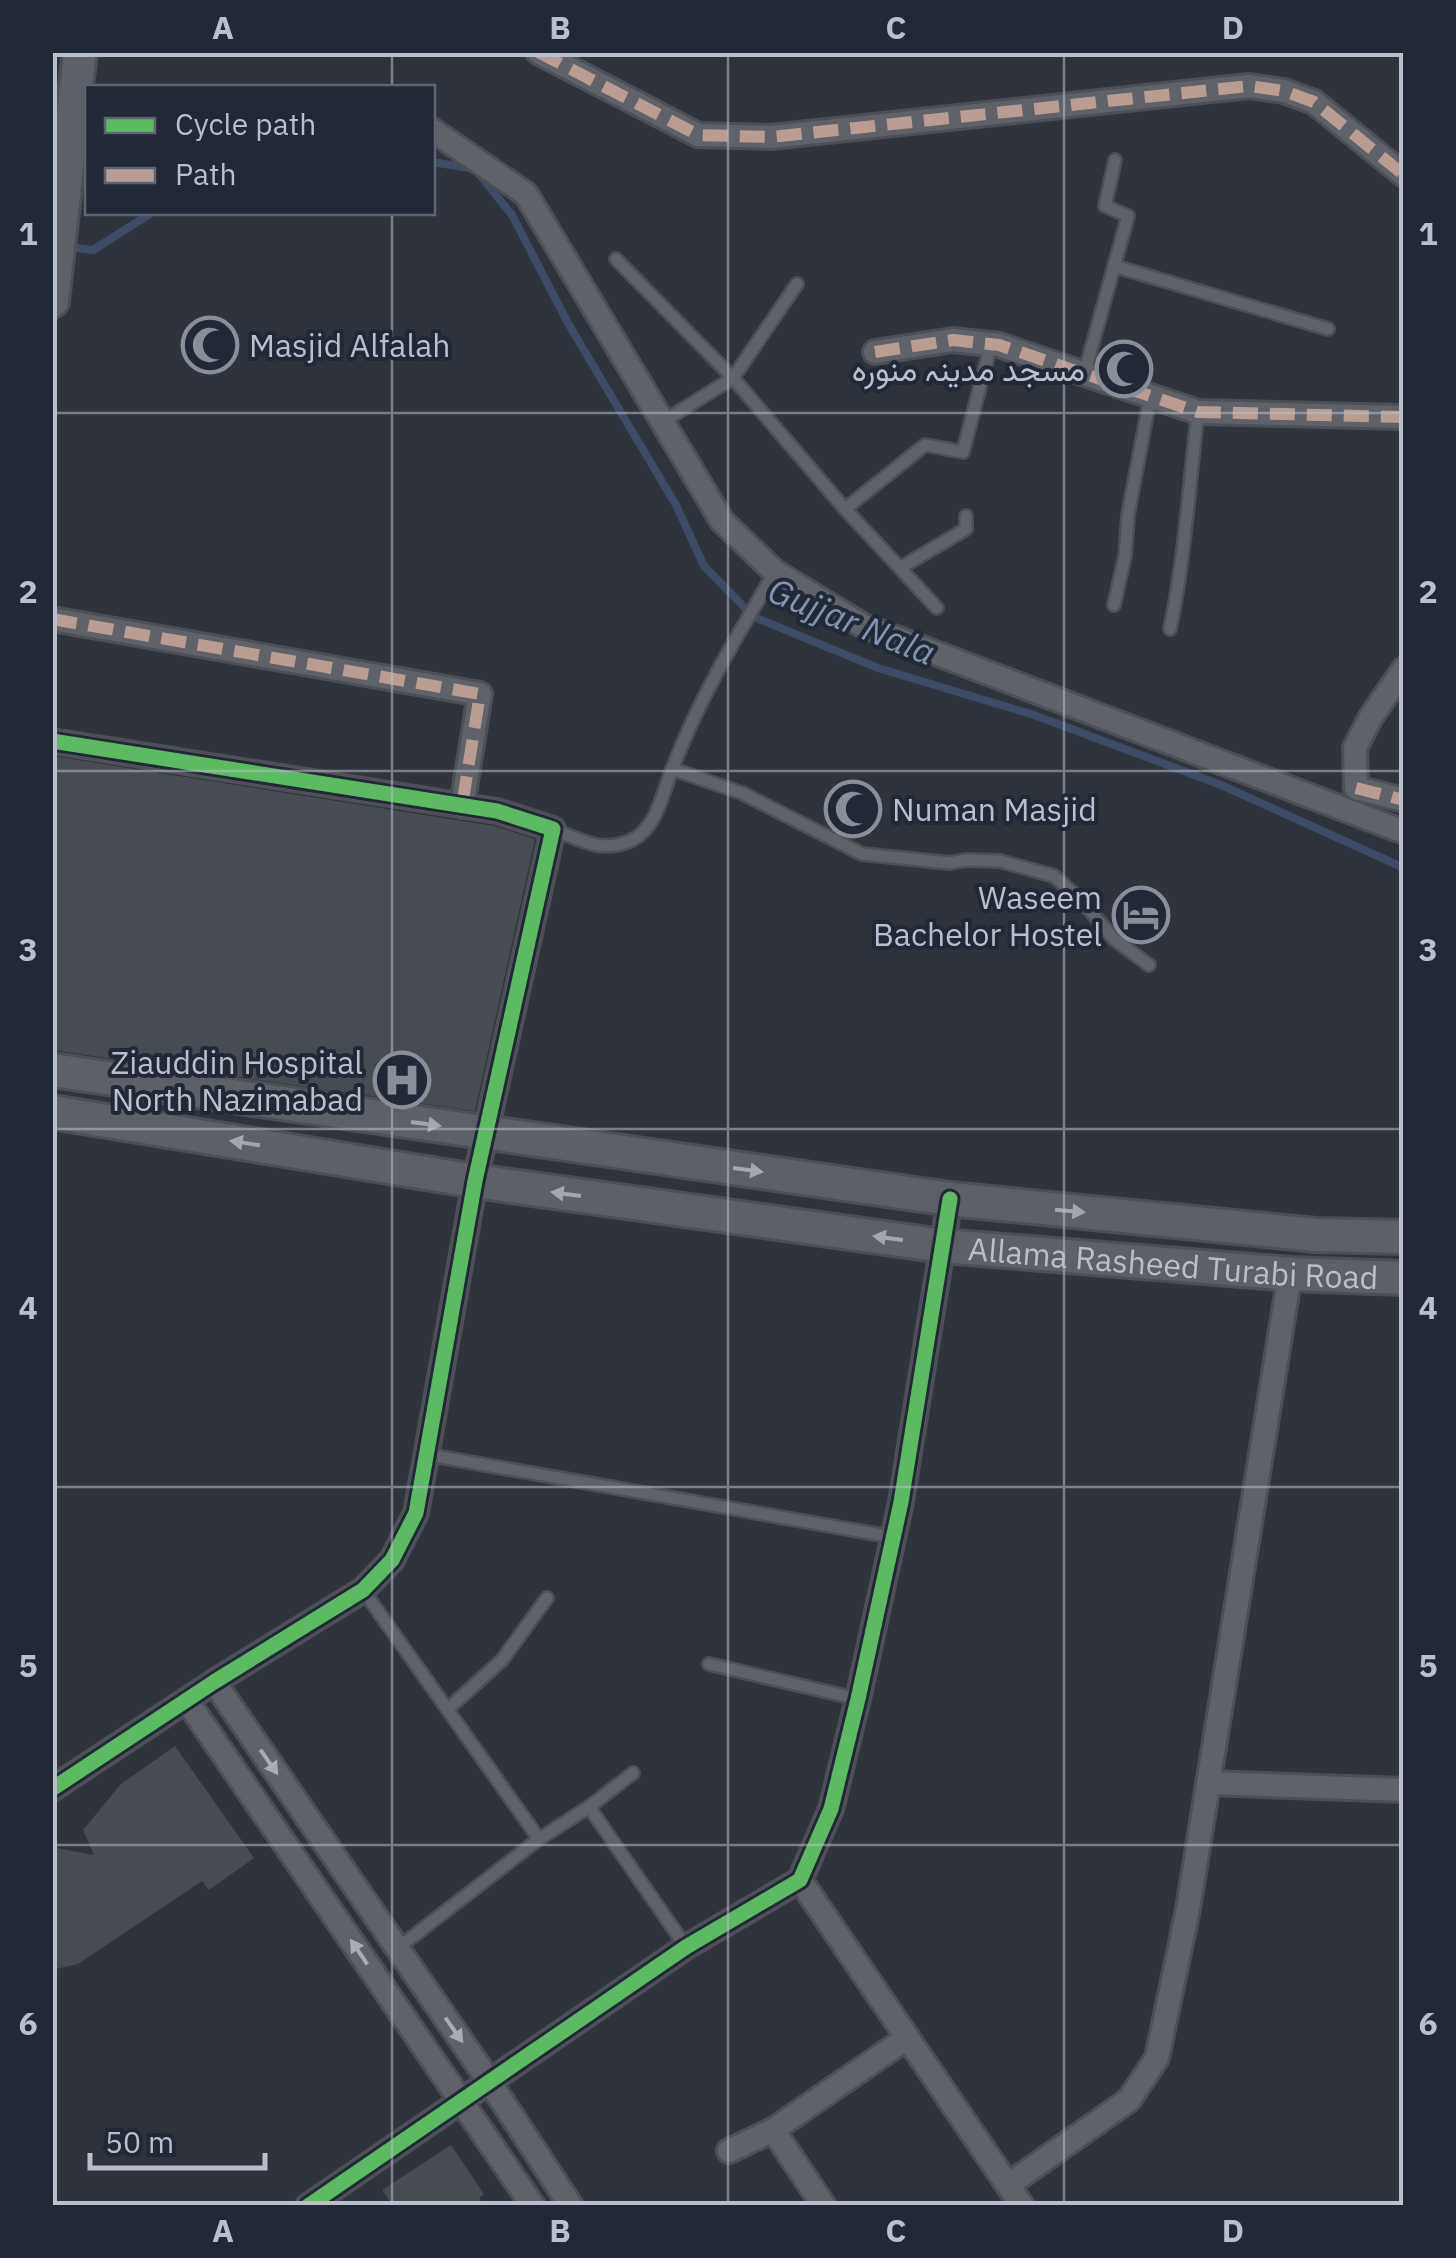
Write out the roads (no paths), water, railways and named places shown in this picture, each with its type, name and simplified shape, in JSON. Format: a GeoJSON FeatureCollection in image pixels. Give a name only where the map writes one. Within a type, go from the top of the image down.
{"type":"FeatureCollection","features":[{"type":"Feature","properties":{"kind":"main road"},"geometry":{"type":"LineString","coordinates":[[52,301],[70,128],[81,90],[80,52]]}},
{"type":"Feature","properties":{"kind":"main road","name":"Allama Rasheed Turabi Road"},"geometry":{"type":"LineString","coordinates":[[52,1070],[950,1199],[1316,1236],[1394,1237]]}},
{"type":"Feature","properties":{"kind":"main road","name":"Allama Rasheed Turabi Road"},"geometry":{"type":"LineString","coordinates":[[52,1112],[474,1182],[943,1246],[1290,1274],[1393,1278]]}},
{"type":"Feature","properties":{"kind":"main road"},"geometry":{"type":"LineString","coordinates":[[1189,1266],[1192,1222]]}},
{"type":"Feature","properties":{"kind":"main road"},"geometry":{"type":"LineString","coordinates":[[1393,1278],[1394,1237]]}},
{"type":"Feature","properties":{"kind":"street"},"geometry":{"type":"LineString","coordinates":[[538,52],[698,135],[726,138],[771,138],[1249,86],[1284,91],[1314,102],[1404,175]]}},
{"type":"Feature","properties":{"kind":"street"},"geometry":{"type":"LineString","coordinates":[[435,132],[526,194],[722,521],[775,572],[862,625],[1404,832]]}},
{"type":"Feature","properties":{"kind":"street"},"geometry":{"type":"LineString","coordinates":[[875,352],[953,340],[991,344],[1198,412],[1404,417]]}},
{"type":"Feature","properties":{"kind":"street"},"geometry":{"type":"LineString","coordinates":[[52,619],[480,694],[462,806]]}},
{"type":"Feature","properties":{"kind":"street"},"geometry":{"type":"LineString","coordinates":[[1404,669],[1355,748],[1356,788],[1404,800]]}},
{"type":"Feature","properties":{"kind":"street"},"geometry":{"type":"LineString","coordinates":[[52,741],[462,806],[552,829],[474,1182],[416,1514],[392,1560],[362,1590],[52,1789]]}},
{"type":"Feature","properties":{"kind":"street"},"geometry":{"type":"LineString","coordinates":[[308,2206],[686,1948],[800,1880],[831,1809],[858,1699],[893,1537],[950,1199]]}},
{"type":"Feature","properties":{"kind":"street"},"geometry":{"type":"LineString","coordinates":[[1008,2185],[1130,2100],[1157,2058],[1188,1909],[1290,1274]]}},
{"type":"Feature","properties":{"kind":"street"},"geometry":{"type":"LineString","coordinates":[[214,1682],[489,2080],[570,2206]]}},
{"type":"Feature","properties":{"kind":"street"},"geometry":{"type":"LineString","coordinates":[[187,1701],[533,2206]]}},
{"type":"Feature","properties":{"kind":"street"},"geometry":{"type":"LineString","coordinates":[[1209,1782],[1404,1790]]}},
{"type":"Feature","properties":{"kind":"street"},"geometry":{"type":"LineString","coordinates":[[800,1880],[1022,2206]]}},
{"type":"Feature","properties":{"kind":"street"},"geometry":{"type":"LineString","coordinates":[[729,2151],[773,2130],[908,2038]]}},
{"type":"Feature","properties":{"kind":"street"},"geometry":{"type":"LineString","coordinates":[[773,2130],[824,2206]]}},
{"type":"Feature","properties":{"kind":"lane"},"geometry":{"type":"LineString","coordinates":[[1084,375],[1128,216],[1106,206],[1115,160]]}},
{"type":"Feature","properties":{"kind":"lane"},"geometry":{"type":"LineString","coordinates":[[616,259],[733,378],[937,608]]}},
{"type":"Feature","properties":{"kind":"lane"},"geometry":{"type":"LineString","coordinates":[[1114,266],[1328,329]]}},
{"type":"Feature","properties":{"kind":"lane"},"geometry":{"type":"LineString","coordinates":[[664,421],[733,378],[797,284]]}},
{"type":"Feature","properties":{"kind":"lane"},"geometry":{"type":"LineString","coordinates":[[846,509],[925,445],[963,452],[991,344]]}},
{"type":"Feature","properties":{"kind":"lane"},"geometry":{"type":"LineString","coordinates":[[1114,605],[1126,556],[1128,514],[1150,398]]}},
{"type":"Feature","properties":{"kind":"lane"},"geometry":{"type":"LineString","coordinates":[[1170,629],[1180,580],[1198,412]]}},
{"type":"Feature","properties":{"kind":"lane"},"geometry":{"type":"LineString","coordinates":[[900,568],[966,529],[966,516]]}},
{"type":"Feature","properties":{"kind":"lane"},"geometry":{"type":"LineString","coordinates":[[552,829],[604,848],[635,839],[655,816],[672,770],[732,643],[775,572]]}},
{"type":"Feature","properties":{"kind":"lane"},"geometry":{"type":"LineString","coordinates":[[672,770],[742,793],[862,854],[950,863],[1000,861],[1054,876],[1083,902],[1114,939],[1149,965]]}},
{"type":"Feature","properties":{"kind":"lane"},"geometry":{"type":"LineString","coordinates":[[429,1455],[893,1537]]}},
{"type":"Feature","properties":{"kind":"lane"},"geometry":{"type":"LineString","coordinates":[[362,1590],[539,1839]]}},
{"type":"Feature","properties":{"kind":"lane"},"geometry":{"type":"LineString","coordinates":[[448,1708],[502,1660],[547,1598]]}},
{"type":"Feature","properties":{"kind":"lane"},"geometry":{"type":"LineString","coordinates":[[709,1664],[858,1699]]}},
{"type":"Feature","properties":{"kind":"lane"},"geometry":{"type":"LineString","coordinates":[[398,1948],[633,1772]]}},
{"type":"Feature","properties":{"kind":"lane"},"geometry":{"type":"LineString","coordinates":[[589,1807],[686,1948]]}},
{"type":"Feature","properties":{"kind":"waterway","name":"Gujjar Nala"},"geometry":{"type":"LineString","coordinates":[[435,162],[475,169],[512,215],[569,325],[676,505],[704,566],[754,617],[878,668],[1034,715],[1221,785],[1404,868]]}},
{"type":"Feature","properties":{"kind":"waterway","name":"Gujjar Nala"},"geometry":{"type":"LineString","coordinates":[[67,247],[93,250],[148,215]]}},
{"type":"Feature","properties":{"kind":"place","name":"Masjid Alfalah"},"geometry":{"type":"Point","coordinates":[210,345]}},
{"type":"Feature","properties":{"kind":"place","name":"مسجد مدینہ منورہ"},"geometry":{"type":"Point","coordinates":[1124,369]}},
{"type":"Feature","properties":{"kind":"place","name":"Numan Masjid"},"geometry":{"type":"Point","coordinates":[853,809]}},
{"type":"Feature","properties":{"kind":"place","name":"Waseem Bachelor Hostel"},"geometry":{"type":"Point","coordinates":[1141,915]}},
{"type":"Feature","properties":{"kind":"place","name":"Ziauddin Hospital North Nazimabad"},"geometry":{"type":"Point","coordinates":[402,1080]}}]}
